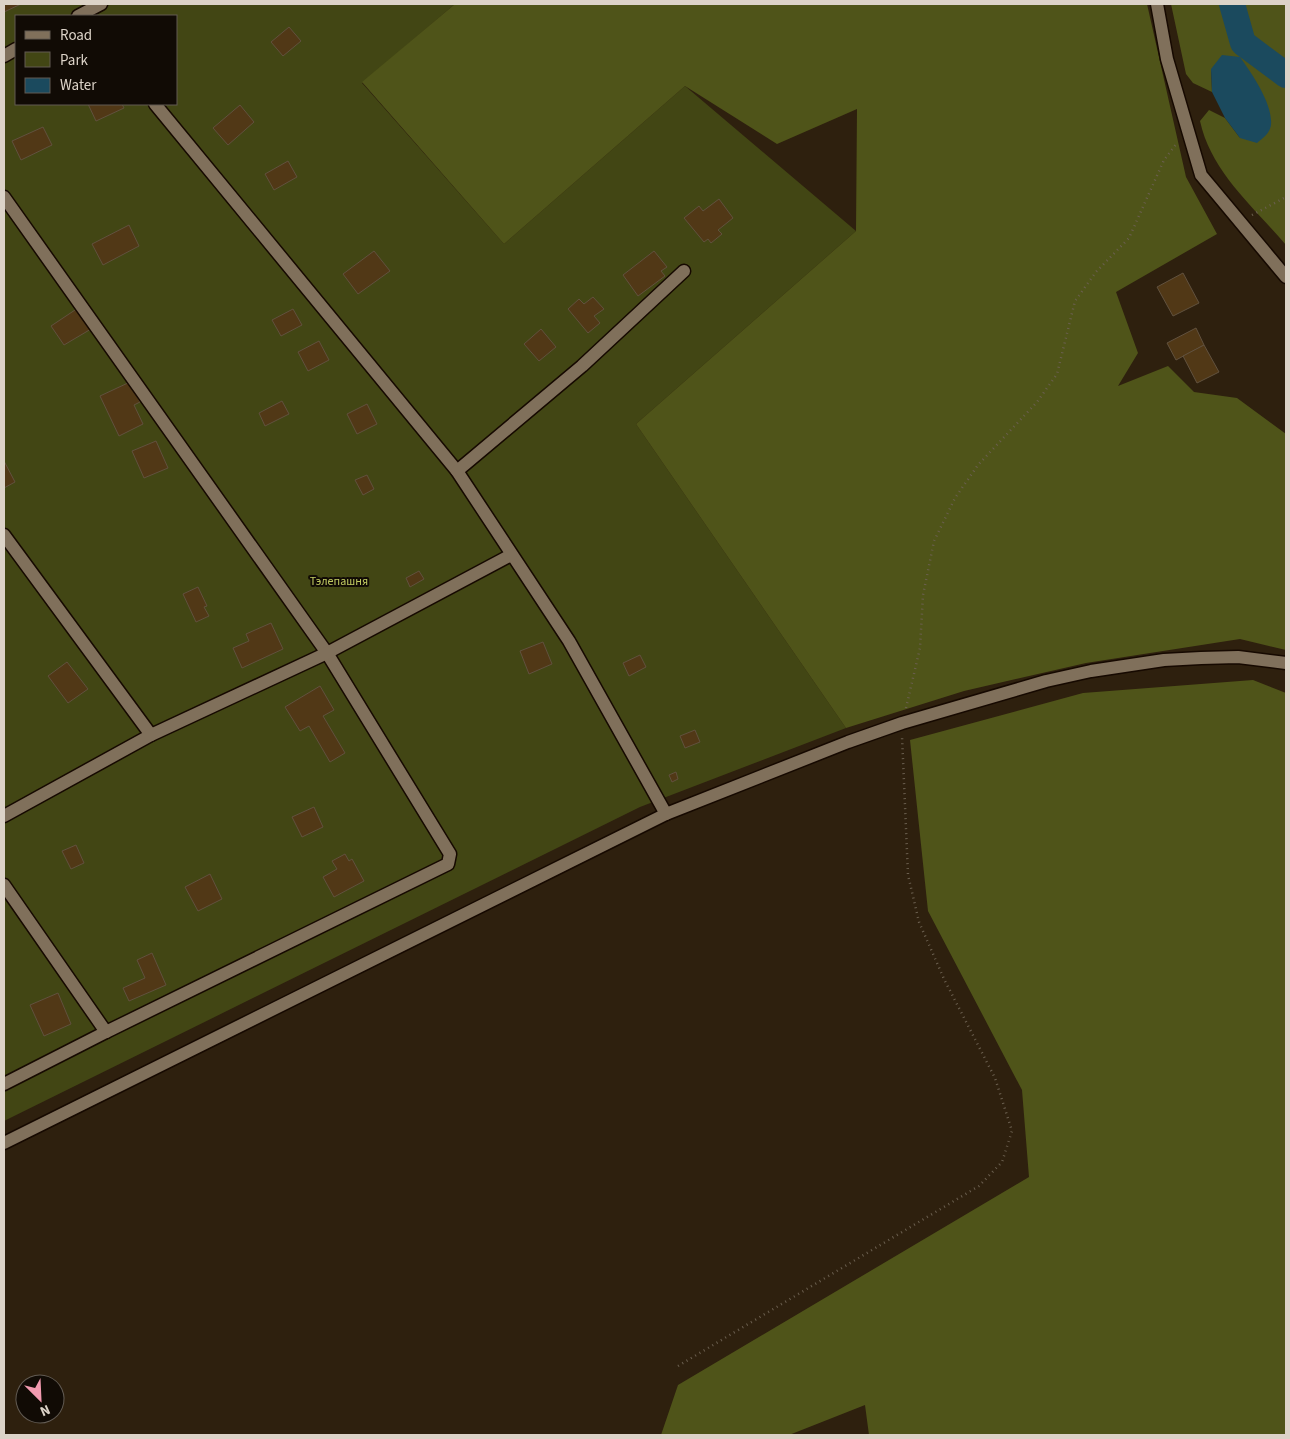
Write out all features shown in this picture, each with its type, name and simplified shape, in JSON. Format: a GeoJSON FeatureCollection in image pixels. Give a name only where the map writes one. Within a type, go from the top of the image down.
{"type":"FeatureCollection","features":[{"type":"Feature","properties":{"kind":"street"},"geometry":{"type":"LineString","coordinates":[[83,15],[102,4]]}},
{"type":"Feature","properties":{"kind":"street"},"geometry":{"type":"LineString","coordinates":[[1157,4],[1167,59],[1201,175],[1286,278]]}},
{"type":"Feature","properties":{"kind":"street"},"geometry":{"type":"LineString","coordinates":[[4,56],[15,50]]}},
{"type":"Feature","properties":{"kind":"street"},"geometry":{"type":"LineString","coordinates":[[156,105],[457,471],[511,556],[569,640],[666,814]]}},
{"type":"Feature","properties":{"kind":"street"},"geometry":{"type":"LineString","coordinates":[[4,197],[327,653],[450,854],[448,864],[4,1084]]}},
{"type":"Feature","properties":{"kind":"street"},"geometry":{"type":"LineString","coordinates":[[457,471],[582,366],[684,271]]}},
{"type":"Feature","properties":{"kind":"street"},"geometry":{"type":"LineString","coordinates":[[4,535],[151,735]]}},
{"type":"Feature","properties":{"kind":"street"},"geometry":{"type":"LineString","coordinates":[[4,816],[151,735],[327,653],[511,556]]}},
{"type":"Feature","properties":{"kind":"street"},"geometry":{"type":"LineString","coordinates":[[4,1143],[666,814],[902,723],[1046,681],[1090,671],[1164,660],[1202,658],[1238,657],[1286,663]]}},
{"type":"Feature","properties":{"kind":"street"},"geometry":{"type":"LineString","coordinates":[[4,885],[106,1032]]}},
{"type":"Feature","properties":{"kind":"path"},"geometry":{"type":"LineString","coordinates":[[678,1366],[979,1186],[1002,1162],[1012,1131],[995,1078],[944,979],[919,922],[908,875],[902,723],[920,648],[923,595],[934,541],[955,498],[978,465],[1037,402],[1057,374],[1075,301],[1096,272],[1129,238],[1164,160],[1188,131]]}},
{"type":"Feature","properties":{"kind":"path"},"geometry":{"type":"LineString","coordinates":[[1240,222],[1286,197]]}},
{"type":"Feature","properties":{"kind":"green space","name":"Тэлепашня"},"geometry":{"type":"Polygon","coordinates":[[[4,4],[455,4],[362,83],[504,244],[685,86],[856,231],[636,424],[846,728],[640,807],[4,1121],[4,4]]]}},
{"type":"Feature","properties":{"kind":"green space"},"geometry":{"type":"Polygon","coordinates":[[[455,4],[1147,4],[1186,177],[1217,234],[1116,292],[1138,353],[1118,386],[1168,366],[1194,392],[1237,398],[1286,434],[1286,650],[1240,639],[1086,663],[964,691],[846,728],[636,424],[856,231],[857,109],[777,144],[685,86],[504,244],[362,82],[455,4]]]}},
{"type":"Feature","properties":{"kind":"green space"},"geometry":{"type":"Polygon","coordinates":[[[1171,4],[1286,4],[1286,245],[1235,188],[1214,157],[1200,121],[1209,110],[1225,118],[1240,138],[1211,69],[1212,92],[1193,83],[1186,74],[1171,4]]]}},
{"type":"Feature","properties":{"kind":"green space"},"geometry":{"type":"Polygon","coordinates":[[[1253,680],[1286,693],[1286,1435],[869,1435],[865,1405],[789,1435],[661,1435],[678,1385],[1029,1177],[1022,1090],[928,911],[910,740],[1083,693],[1253,680]]]}},
{"type":"Feature","properties":{"kind":"water"},"geometry":{"type":"Polygon","coordinates":[[[1222,55],[1240,57],[1256,80],[1269,108],[1271,117],[1270,128],[1268,133],[1257,143],[1240,138],[1225,118],[1212,92],[1211,69],[1222,55]]]}},
{"type":"Feature","properties":{"kind":"building"},"geometry":{"type":"Polygon","coordinates":[[[4,4],[21,4],[4,12],[4,4]]]}},
{"type":"Feature","properties":{"kind":"building"},"geometry":{"type":"Polygon","coordinates":[[[289,27],[301,41],[283,56],[271,42],[289,27]]]}},
{"type":"Feature","properties":{"kind":"building"},"geometry":{"type":"Polygon","coordinates":[[[88,105],[122,105],[124,108],[96,121],[88,105]]]}},
{"type":"Feature","properties":{"kind":"building"},"geometry":{"type":"Polygon","coordinates":[[[240,105],[254,122],[228,145],[213,128],[240,105]]]}},
{"type":"Feature","properties":{"kind":"building"},"geometry":{"type":"Polygon","coordinates":[[[43,127],[52,145],[21,160],[12,141],[43,127]]]}},
{"type":"Feature","properties":{"kind":"building"},"geometry":{"type":"Polygon","coordinates":[[[288,161],[297,177],[274,190],[265,174],[288,161]]]}},
{"type":"Feature","properties":{"kind":"building"},"geometry":{"type":"Polygon","coordinates":[[[719,199],[733,218],[718,230],[722,234],[711,243],[708,239],[704,242],[684,218],[699,206],[703,211],[719,199]]]}},
{"type":"Feature","properties":{"kind":"building"},"geometry":{"type":"Polygon","coordinates":[[[129,225],[139,246],[103,265],[92,244],[129,225]]]}},
{"type":"Feature","properties":{"kind":"building"},"geometry":{"type":"Polygon","coordinates":[[[374,251],[390,271],[358,294],[343,274],[374,251]]]}},
{"type":"Feature","properties":{"kind":"building"},"geometry":{"type":"Polygon","coordinates":[[[654,251],[667,267],[661,271],[665,276],[638,296],[623,275],[654,251]]]}},
{"type":"Feature","properties":{"kind":"building"},"geometry":{"type":"Polygon","coordinates":[[[1183,273],[1199,303],[1173,316],[1157,287],[1183,273]]]}},
{"type":"Feature","properties":{"kind":"building"},"geometry":{"type":"Polygon","coordinates":[[[593,297],[604,309],[594,316],[600,323],[588,333],[568,309],[579,299],[584,304],[593,297]]]}},
{"type":"Feature","properties":{"kind":"building"},"geometry":{"type":"Polygon","coordinates":[[[78,308],[91,329],[64,345],[51,326],[78,308]]]}},
{"type":"Feature","properties":{"kind":"building"},"geometry":{"type":"Polygon","coordinates":[[[293,309],[302,325],[281,336],[272,320],[293,309]]]}},
{"type":"Feature","properties":{"kind":"building"},"geometry":{"type":"Polygon","coordinates":[[[1196,328],[1204,345],[1176,360],[1167,343],[1196,328]]]}},
{"type":"Feature","properties":{"kind":"building"},"geometry":{"type":"Polygon","coordinates":[[[541,329],[556,347],[539,361],[524,344],[541,329]]]}},
{"type":"Feature","properties":{"kind":"building"},"geometry":{"type":"Polygon","coordinates":[[[319,341],[329,360],[308,371],[298,352],[319,341]]]}},
{"type":"Feature","properties":{"kind":"building"},"geometry":{"type":"Polygon","coordinates":[[[1204,345],[1219,372],[1197,383],[1183,356],[1204,345]]]}},
{"type":"Feature","properties":{"kind":"building"},"geometry":{"type":"Polygon","coordinates":[[[130,382],[140,402],[134,405],[143,424],[119,436],[100,396],[130,382]]]}},
{"type":"Feature","properties":{"kind":"building"},"geometry":{"type":"Polygon","coordinates":[[[282,401],[289,414],[265,426],[259,413],[282,401]]]}},
{"type":"Feature","properties":{"kind":"building"},"geometry":{"type":"Polygon","coordinates":[[[367,404],[377,424],[357,434],[347,414],[367,404]]]}},
{"type":"Feature","properties":{"kind":"building"},"geometry":{"type":"Polygon","coordinates":[[[156,441],[168,468],[144,478],[132,451],[156,441]]]}},
{"type":"Feature","properties":{"kind":"building"},"geometry":{"type":"Polygon","coordinates":[[[4,461],[15,482],[4,488],[4,461]]]}},
{"type":"Feature","properties":{"kind":"building"},"geometry":{"type":"Polygon","coordinates":[[[367,475],[374,489],[363,495],[355,480],[367,475]]]}},
{"type":"Feature","properties":{"kind":"building"},"geometry":{"type":"Polygon","coordinates":[[[419,571],[424,579],[410,587],[406,578],[419,571]]]}},
{"type":"Feature","properties":{"kind":"building"},"geometry":{"type":"Polygon","coordinates":[[[198,587],[207,606],[204,607],[209,616],[196,622],[183,594],[198,587]]]}},
{"type":"Feature","properties":{"kind":"building"},"geometry":{"type":"Polygon","coordinates":[[[271,623],[283,649],[242,668],[233,648],[249,641],[246,634],[271,623]]]}},
{"type":"Feature","properties":{"kind":"building"},"geometry":{"type":"Polygon","coordinates":[[[543,642],[552,664],[529,674],[520,651],[543,642]]]}},
{"type":"Feature","properties":{"kind":"building"},"geometry":{"type":"Polygon","coordinates":[[[640,655],[646,667],[629,676],[623,663],[640,655]]]}},
{"type":"Feature","properties":{"kind":"building"},"geometry":{"type":"Polygon","coordinates":[[[67,662],[88,689],[68,703],[48,676],[67,662]]]}},
{"type":"Feature","properties":{"kind":"building"},"geometry":{"type":"Polygon","coordinates":[[[320,686],[334,710],[323,716],[345,753],[330,762],[309,726],[300,731],[285,707],[320,686]]]}},
{"type":"Feature","properties":{"kind":"building"},"geometry":{"type":"Polygon","coordinates":[[[695,730],[700,742],[685,748],[680,736],[695,730]]]}},
{"type":"Feature","properties":{"kind":"building"},"geometry":{"type":"Polygon","coordinates":[[[676,772],[678,779],[672,782],[669,775],[676,772]]]}},
{"type":"Feature","properties":{"kind":"building"},"geometry":{"type":"Polygon","coordinates":[[[314,807],[323,827],[302,837],[292,817],[314,807]]]}},
{"type":"Feature","properties":{"kind":"building"},"geometry":{"type":"Polygon","coordinates":[[[76,845],[84,863],[71,869],[62,851],[76,845]]]}},
{"type":"Feature","properties":{"kind":"building"},"geometry":{"type":"Polygon","coordinates":[[[345,854],[349,861],[352,859],[364,881],[334,897],[323,877],[337,869],[332,861],[345,854]]]}},
{"type":"Feature","properties":{"kind":"building"},"geometry":{"type":"Polygon","coordinates":[[[210,874],[222,899],[198,911],[185,887],[210,874]]]}},
{"type":"Feature","properties":{"kind":"building"},"geometry":{"type":"Polygon","coordinates":[[[152,953],[166,985],[129,1001],[123,988],[145,978],[137,960],[152,953]]]}},
{"type":"Feature","properties":{"kind":"building"},"geometry":{"type":"Polygon","coordinates":[[[58,993],[71,1024],[44,1036],[30,1005],[58,993]]]}},
{"type":"Feature","properties":{"kind":"waterway"},"geometry":{"type":"LineString","coordinates":[[1232,4],[1243,43],[1286,75]]}}]}
